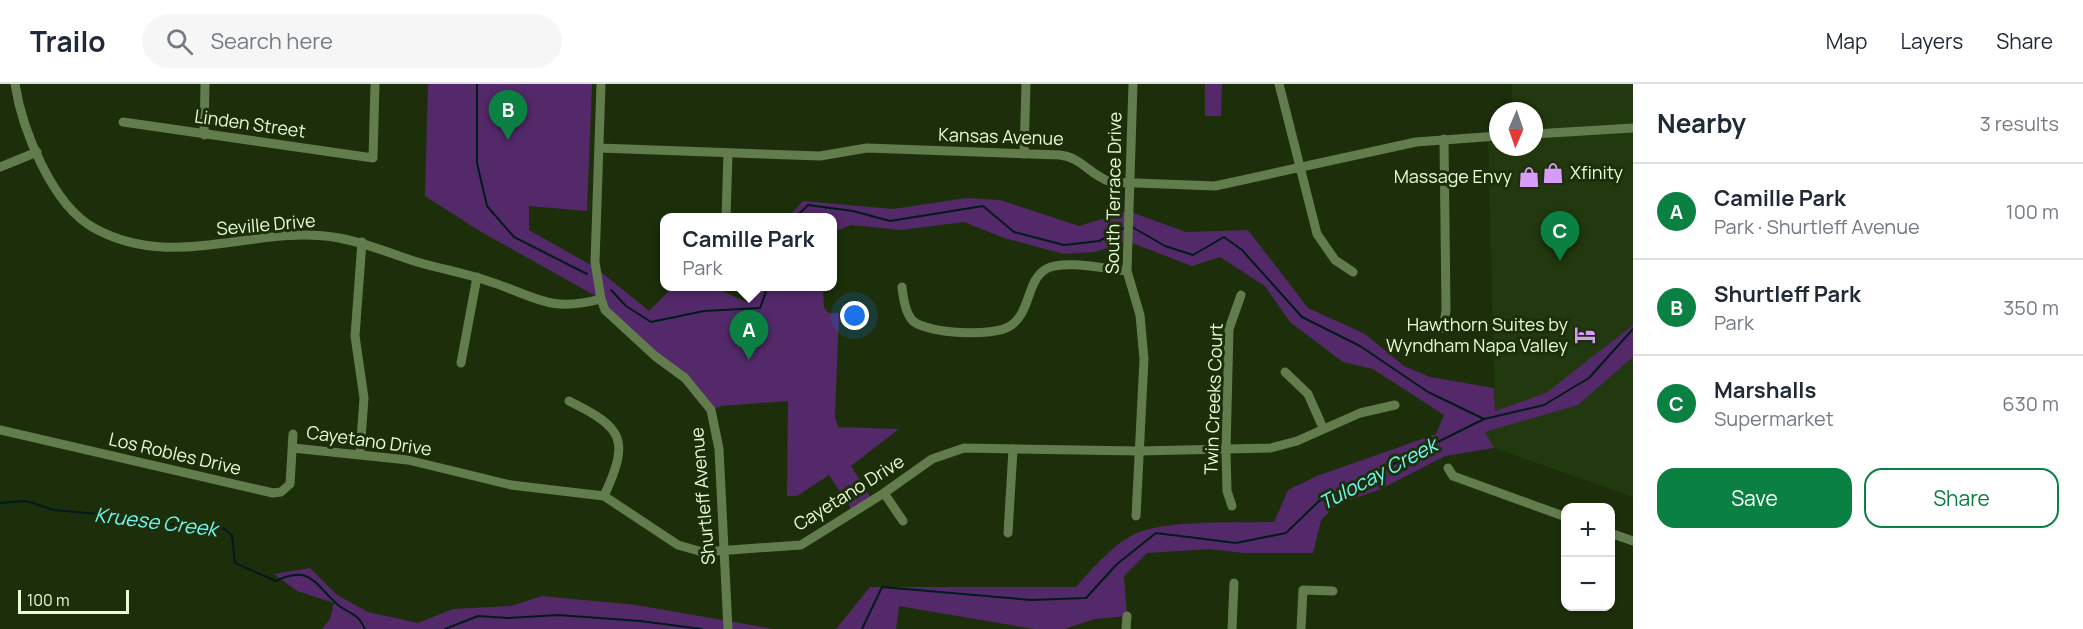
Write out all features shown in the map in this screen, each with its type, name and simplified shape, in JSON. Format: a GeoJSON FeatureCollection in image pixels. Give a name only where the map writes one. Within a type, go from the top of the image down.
{"type":"FeatureCollection","features":[{"type":"Feature","properties":{"kind":"street","name":"Seville Drive"},"geometry":{"type":"LineString","coordinates":[[15,84],[20,111],[58,195],[90,226],[107,235],[140,246],[189,248],[298,235],[317,235],[362,242],[414,262],[477,277],[545,303],[570,305],[601,299]]}},
{"type":"Feature","properties":{"kind":"street"},"geometry":{"type":"LineString","coordinates":[[204,135],[205,84]]}},
{"type":"Feature","properties":{"kind":"street","name":"Linden Street"},"geometry":{"type":"LineString","coordinates":[[123,122],[373,158],[375,84]]}},
{"type":"Feature","properties":{"kind":"street","name":"Shurtleff Avenue"},"geometry":{"type":"LineString","coordinates":[[601,84],[595,262],[601,299],[612,316],[685,378],[711,410],[716,427],[726,550],[728,625]]}},
{"type":"Feature","properties":{"kind":"street"},"geometry":{"type":"LineString","coordinates":[[1024,154],[1026,84]]}},
{"type":"Feature","properties":{"kind":"street","name":"South Terrace Drive"},"geometry":{"type":"LineString","coordinates":[[1132,84],[1127,271],[1143,335],[1144,358],[1136,516]]}},
{"type":"Feature","properties":{"kind":"street"},"geometry":{"type":"LineString","coordinates":[[1279,84],[1317,234],[1335,260],[1353,272]]}},
{"type":"Feature","properties":{"kind":"street"},"geometry":{"type":"LineString","coordinates":[[1543,133],[1633,128]]}},
{"type":"Feature","properties":{"kind":"street","name":"Kansas Avenue"},"geometry":{"type":"LineString","coordinates":[[599,148],[820,156],[867,148],[1071,156],[1099,178],[1129,183],[1215,186],[1416,142],[1489,136]]}},
{"type":"Feature","properties":{"kind":"street"},"geometry":{"type":"LineString","coordinates":[[1443,328],[1446,311],[1444,139]]}},
{"type":"Feature","properties":{"kind":"street"},"geometry":{"type":"LineString","coordinates":[[0,167],[37,152]]}},
{"type":"Feature","properties":{"kind":"street"},"geometry":{"type":"LineString","coordinates":[[726,213],[728,153]]}},
{"type":"Feature","properties":{"kind":"street"},"geometry":{"type":"LineString","coordinates":[[360,453],[364,398],[355,336],[362,242]]}},
{"type":"Feature","properties":{"kind":"street"},"geometry":{"type":"LineString","coordinates":[[902,286],[911,319],[923,328],[985,332],[1008,328],[1013,324],[1025,308],[1036,278],[1046,269],[1056,265],[1073,265],[1127,271]]}},
{"type":"Feature","properties":{"kind":"street"},"geometry":{"type":"LineString","coordinates":[[461,363],[477,277]]}},
{"type":"Feature","properties":{"kind":"street","name":"Twin Creeks Court"},"geometry":{"type":"LineString","coordinates":[[1232,506],[1227,490],[1226,450],[1229,329],[1241,294]]}},
{"type":"Feature","properties":{"kind":"street"},"geometry":{"type":"LineString","coordinates":[[1285,372],[1308,394],[1323,428]]}},
{"type":"Feature","properties":{"kind":"street"},"geometry":{"type":"LineString","coordinates":[[569,401],[594,413],[609,425],[617,439],[620,456],[604,496]]}},
{"type":"Feature","properties":{"kind":"street","name":"Cayetano Drive"},"geometry":{"type":"LineString","coordinates":[[293,448],[360,453],[423,463],[511,485],[604,496],[678,545],[699,551],[726,550],[801,545],[884,493],[932,459],[952,452],[980,447],[1139,451],[1271,448],[1297,441],[1360,412],[1395,405]]}},
{"type":"Feature","properties":{"kind":"street","name":"Los Robles Drive"},"geometry":{"type":"LineString","coordinates":[[0,430],[273,493],[281,492],[290,484],[293,434]]}},
{"type":"Feature","properties":{"kind":"street"},"geometry":{"type":"LineString","coordinates":[[1008,533],[1013,448]]}},
{"type":"Feature","properties":{"kind":"street"},"geometry":{"type":"LineString","coordinates":[[1448,468],[1453,476],[1561,515]]}},
{"type":"Feature","properties":{"kind":"street"},"geometry":{"type":"LineString","coordinates":[[884,493],[903,521]]}},
{"type":"Feature","properties":{"kind":"street"},"geometry":{"type":"LineString","coordinates":[[1615,534],[1633,541]]}},
{"type":"Feature","properties":{"kind":"street"},"geometry":{"type":"LineString","coordinates":[[1232,629],[1234,583]]}},
{"type":"Feature","properties":{"kind":"street"},"geometry":{"type":"LineString","coordinates":[[1301,629],[1303,590],[1333,591]]}},
{"type":"Feature","properties":{"kind":"street"},"geometry":{"type":"LineString","coordinates":[[1126,629],[1127,616]]}},
{"type":"Feature","properties":{"kind":"shaded area"},"geometry":{"type":"Polygon","coordinates":[[[428,84],[592,84],[587,211],[529,206],[529,230],[596,268],[649,311],[669,291],[723,291],[746,302],[750,291],[823,291],[824,308],[829,313],[839,313],[835,417],[838,427],[899,429],[851,466],[873,501],[854,513],[829,475],[797,496],[787,496],[788,401],[721,406],[711,410],[701,395],[627,331],[601,299],[478,230],[425,196],[428,84]]]}},
{"type":"Feature","properties":{"kind":"shaded area"},"geometry":{"type":"Polygon","coordinates":[[[1205,84],[1222,84],[1221,116],[1205,116],[1205,84]]]}},
{"type":"Feature","properties":{"kind":"shaded area"},"geometry":{"type":"Polygon","coordinates":[[[1512,84],[1633,84],[1633,325],[1546,394],[1495,411],[1488,137],[1489,156],[1543,156],[1543,102],[1512,102],[1512,84]]]}},
{"type":"Feature","properties":{"kind":"shaded area"},"geometry":{"type":"Polygon","coordinates":[[[967,198],[1000,200],[1079,226],[1128,211],[1186,232],[1248,230],[1308,308],[1365,334],[1404,366],[1430,377],[1494,388],[1495,411],[1546,393],[1633,325],[1633,357],[1578,405],[1485,432],[1494,448],[1445,456],[1381,489],[1336,505],[1321,520],[1313,553],[1244,553],[1209,549],[1147,553],[1124,576],[1127,616],[1095,619],[1064,629],[1034,629],[899,606],[896,629],[836,629],[870,587],[1076,587],[1113,549],[1139,532],[1187,524],[1274,522],[1288,490],[1317,476],[1436,434],[1444,415],[1373,369],[1343,362],[1290,322],[1265,286],[1220,257],[1192,266],[1127,241],[1095,252],[1064,254],[1004,238],[964,222],[901,230],[851,225],[837,230],[837,213],[792,213],[803,201],[893,209],[967,198]]]}},
{"type":"Feature","properties":{"kind":"shaded area"},"geometry":{"type":"Polygon","coordinates":[[[1633,357],[1633,497],[1494,448],[1484,432],[1578,405],[1633,357]]]}},
{"type":"Feature","properties":{"kind":"shaded area"},"geometry":{"type":"Polygon","coordinates":[[[310,568],[337,595],[368,612],[418,623],[453,609],[511,606],[542,596],[636,605],[774,629],[322,629],[330,619],[334,603],[297,591],[274,574],[310,568]]]}},
{"type":"Feature","properties":{"kind":"waterway"},"geometry":{"type":"LineString","coordinates":[[477,84],[477,163],[487,206],[514,237],[587,274]]}},
{"type":"Feature","properties":{"kind":"waterway"},"geometry":{"type":"LineString","coordinates":[[800,213],[808,205],[853,211],[890,221],[983,206],[1014,232],[1064,245],[1099,241],[1124,228]]}},
{"type":"Feature","properties":{"kind":"waterway"},"geometry":{"type":"LineString","coordinates":[[1132,227],[1165,246],[1193,255],[1224,237],[1242,250],[1302,317],[1360,346],[1428,392],[1484,419]]}},
{"type":"Feature","properties":{"kind":"waterway"},"geometry":{"type":"LineString","coordinates":[[611,290],[626,306],[651,322],[704,311],[760,308],[766,291]]}},
{"type":"Feature","properties":{"kind":"waterway","name":"Tulocay Creek"},"geometry":{"type":"LineString","coordinates":[[862,629],[882,587],[1031,600],[1086,598],[1117,564],[1156,533],[1236,543],[1286,533],[1319,501],[1484,419],[1544,405],[1589,378],[1633,329]]}},
{"type":"Feature","properties":{"kind":"waterway","name":"Kruese Creek"},"geometry":{"type":"LineString","coordinates":[[0,503],[26,501],[54,510],[133,517],[190,528],[219,525],[232,535],[235,563],[276,581],[297,575],[312,579],[338,605],[356,617],[365,629]]}},
{"type":"Feature","properties":{"kind":"waterway","name":"Tulocay Creek"},"geometry":{"type":"LineString","coordinates":[[445,629],[478,616],[508,618],[558,615],[640,621],[702,629]]}},
{"type":"Feature","properties":{"kind":"place","name":"Shurtleff Park"},"geometry":{"type":"Point","coordinates":[508,140]}},
{"type":"Feature","properties":{"kind":"place","name":"Xfinity"},"geometry":{"type":"Point","coordinates":[1553,173]}},
{"type":"Feature","properties":{"kind":"place","name":"Massage Envy"},"geometry":{"type":"Point","coordinates":[1529,177]}},
{"type":"Feature","properties":{"kind":"place","name":"Marshalls"},"geometry":{"type":"Point","coordinates":[1560,261]}},
{"type":"Feature","properties":{"kind":"place","name":"Hawthorn Suites by Wyndham Napa Valley"},"geometry":{"type":"Point","coordinates":[1585,335]}},
{"type":"Feature","properties":{"kind":"place","name":"Camille Park"},"geometry":{"type":"Point","coordinates":[749,360]}}]}
